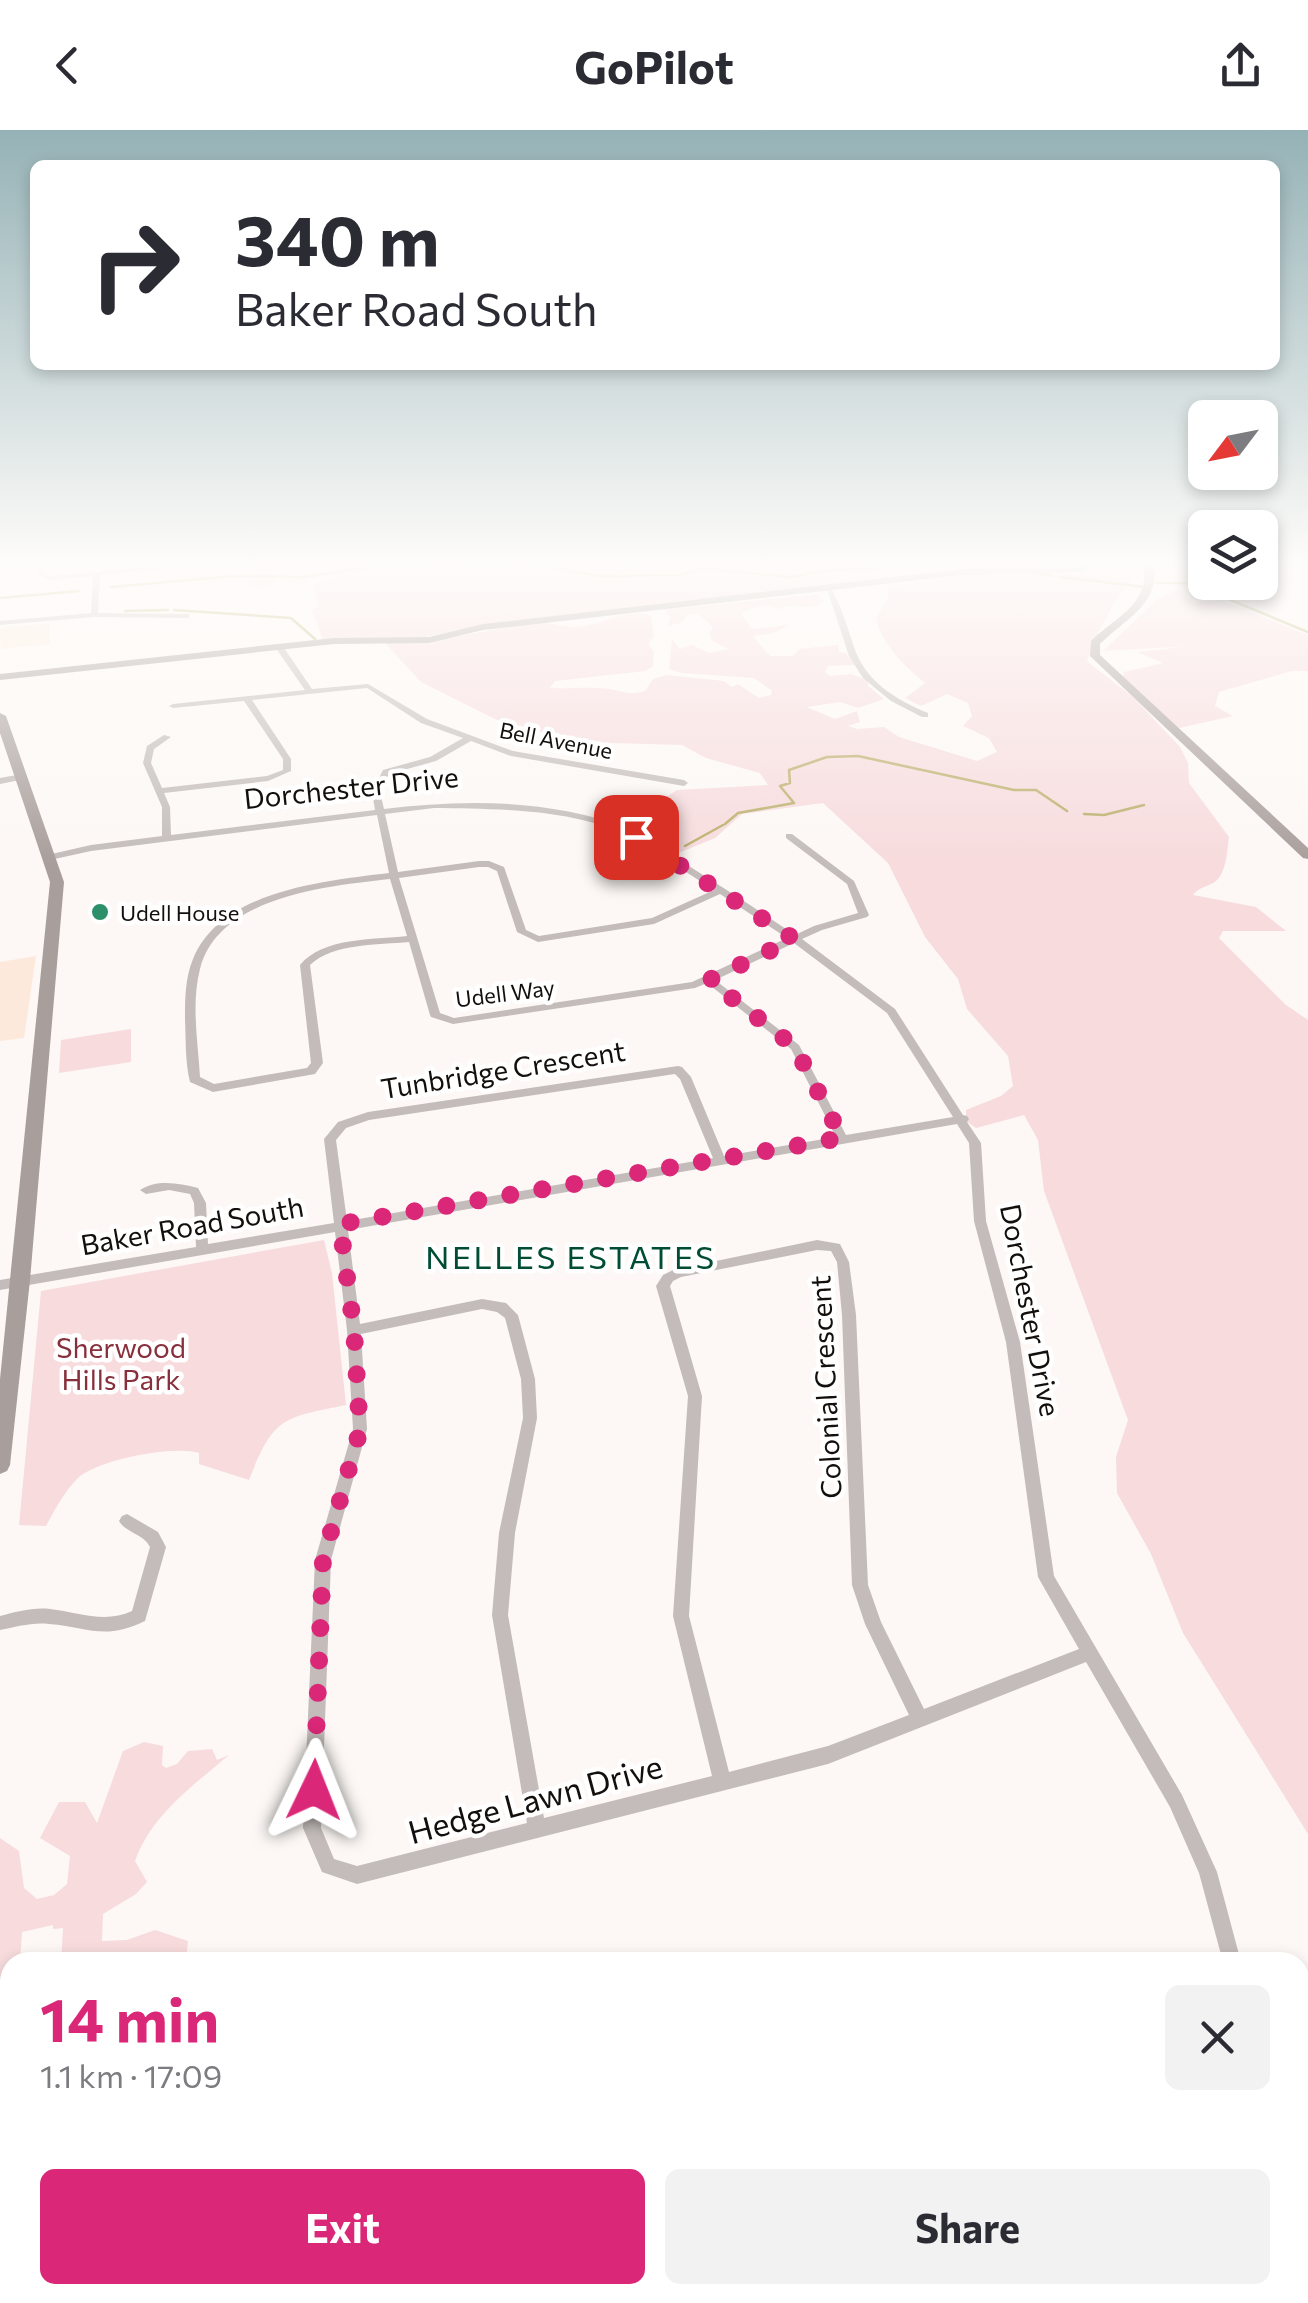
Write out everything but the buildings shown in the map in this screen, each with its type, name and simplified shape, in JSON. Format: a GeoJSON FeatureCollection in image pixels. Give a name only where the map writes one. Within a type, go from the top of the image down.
{"type":"FeatureCollection","features":[{"type":"Feature","properties":{"kind":"main road"},"geometry":{"type":"LineString","coordinates":[[0,677],[145,661]]}},
{"type":"Feature","properties":{"kind":"main road"},"geometry":{"type":"LineString","coordinates":[[1098,661],[1308,854]]}},
{"type":"Feature","properties":{"kind":"main road"},"geometry":{"type":"LineString","coordinates":[[0,716],[57,882],[0,1465]]}},
{"type":"Feature","properties":{"kind":"street"},"geometry":{"type":"LineString","coordinates":[[289,661],[310,692]]}},
{"type":"Feature","properties":{"kind":"street"},"geometry":{"type":"LineString","coordinates":[[857,661],[887,696],[925,715]]}},
{"type":"Feature","properties":{"kind":"street","name":"Bell Avenue"},"geometry":{"type":"LineString","coordinates":[[173,706],[368,686],[416,716],[522,755],[684,782]]}},
{"type":"Feature","properties":{"kind":"street"},"geometry":{"type":"LineString","coordinates":[[160,791],[268,778],[287,771],[287,758],[247,699]]}},
{"type":"Feature","properties":{"kind":"street"},"geometry":{"type":"LineString","coordinates":[[166,838],[166,808],[148,763],[150,748],[167,737]]}},
{"type":"Feature","properties":{"kind":"street"},"geometry":{"type":"LineString","coordinates":[[378,811],[376,792],[386,772],[432,759],[470,738]]}},
{"type":"Feature","properties":{"kind":"street"},"geometry":{"type":"LineString","coordinates":[[0,781],[22,777]]}},
{"type":"Feature","properties":{"kind":"street","name":"Dorchester Drive"},"geometry":{"type":"LineString","coordinates":[[50,857],[378,811],[464,804],[533,808],[594,820],[641,839],[794,939],[892,1011],[962,1119],[979,1156],[980,1221],[1014,1342],[1046,1578],[1088,1653],[1116,1693],[1192,1834],[1208,1872],[1229,1952]]}},
{"type":"Feature","properties":{"kind":"street","name":"Udell Way"},"geometry":{"type":"LineString","coordinates":[[378,811],[411,939],[435,1015],[440,1020],[566,1006],[709,980],[794,939],[864,915],[851,883],[789,836]]}},
{"type":"Feature","properties":{"kind":"street"},"geometry":{"type":"LineString","coordinates":[[641,839],[607,858],[620,862],[656,848]]}},
{"type":"Feature","properties":{"kind":"street"},"geometry":{"type":"LineString","coordinates":[[411,939],[320,951],[307,958],[304,965],[317,1063],[311,1071],[214,1088],[194,1079],[193,973],[212,936],[234,917],[282,895],[394,875],[494,864],[501,869],[522,932],[538,938],[654,921],[720,891]]}},
{"type":"Feature","properties":{"kind":"street"},"geometry":{"type":"LineString","coordinates":[[709,980],[795,1047],[842,1138]]}},
{"type":"Feature","properties":{"kind":"street","name":"Tunbridge Crescent"},"geometry":{"type":"LineString","coordinates":[[340,1224],[330,1139],[342,1125],[368,1116],[678,1070],[686,1078],[719,1159]]}},
{"type":"Feature","properties":{"kind":"street","name":"Baker Road South"},"geometry":{"type":"LineString","coordinates":[[0,1284],[962,1119]]}},
{"type":"Feature","properties":{"kind":"street"},"geometry":{"type":"LineString","coordinates":[[146,1190],[169,1186],[194,1191],[200,1202],[202,1248]]}},
{"type":"Feature","properties":{"kind":"street","name":"Hedge Lawn Drive"},"geometry":{"type":"LineString","coordinates":[[340,1224],[354,1330],[360,1430],[323,1560],[312,1828],[328,1866],[357,1875],[828,1756],[1088,1653]]}},
{"type":"Feature","properties":{"kind":"street","name":"Colonial Crescent"},"geometry":{"type":"LineString","coordinates":[[722,1780],[681,1616],[695,1396],[663,1286],[678,1273],[817,1245],[835,1247],[843,1262],[849,1316],[860,1585],[873,1624],[918,1718]]}},
{"type":"Feature","properties":{"kind":"street"},"geometry":{"type":"LineString","coordinates":[[354,1330],[482,1304],[502,1307],[511,1315],[528,1379],[530,1418],[506,1533],[500,1615],[537,1830]]}},
{"type":"Feature","properties":{"kind":"street"},"geometry":{"type":"LineString","coordinates":[[0,1623],[50,1616],[107,1628],[139,1616],[158,1547],[153,1537],[127,1521]]}},
{"type":"Feature","properties":{"kind":"shaded area"},"geometry":{"type":"Polygon","coordinates":[[[36,956],[24,1038],[0,1041],[0,962],[36,956]]]}},
{"type":"Feature","properties":{"kind":"green space"},"geometry":{"type":"Polygon","coordinates":[[[402,661],[653,661],[645,671],[555,681],[550,688],[638,693],[645,691],[653,679],[666,675],[724,681],[732,687],[738,684],[759,698],[771,695],[772,691],[754,678],[682,673],[669,669],[670,661],[852,661],[855,665],[828,666],[825,672],[830,676],[851,674],[868,680],[868,686],[884,699],[858,708],[840,702],[807,707],[835,719],[857,711],[860,722],[848,726],[884,727],[899,737],[977,761],[997,752],[989,738],[963,726],[972,716],[968,703],[947,694],[921,706],[905,698],[925,683],[902,661],[1088,661],[1134,698],[1180,747],[1188,763],[1189,783],[1229,837],[1220,877],[1193,895],[1256,907],[1286,931],[1223,931],[1219,938],[1286,1005],[1308,1020],[1308,1834],[1183,1633],[1151,1554],[1117,1493],[1116,1457],[1128,1420],[1044,1191],[1038,1140],[1024,1115],[976,1128],[966,1121],[966,1110],[1001,1096],[1013,1086],[1008,1056],[967,1009],[958,979],[925,937],[888,863],[823,803],[742,814],[715,838],[676,854],[623,826],[677,790],[768,785],[760,773],[706,758],[682,745],[577,742],[497,720],[421,682],[402,661]]]}},
{"type":"Feature","properties":{"kind":"green space"},"geometry":{"type":"Polygon","coordinates":[[[1159,661],[1308,661],[1308,671],[1292,671],[1219,692],[1215,706],[1233,716],[1179,728],[1122,680],[1124,672],[1163,663],[1159,661]]]}},
{"type":"Feature","properties":{"kind":"green space"},"geometry":{"type":"Polygon","coordinates":[[[131,1029],[131,1062],[59,1073],[61,1040],[131,1029]]]}},
{"type":"Feature","properties":{"kind":"green space","name":"Sherwood Hills Park"},"geometry":{"type":"Polygon","coordinates":[[[324,1240],[332,1273],[346,1405],[283,1423],[266,1443],[249,1480],[199,1464],[199,1453],[172,1451],[135,1456],[100,1466],[77,1479],[46,1526],[19,1525],[41,1291],[324,1240]]]}},
{"type":"Feature","properties":{"kind":"green space"},"geometry":{"type":"Polygon","coordinates":[[[144,1742],[163,1746],[162,1765],[166,1768],[177,1764],[188,1751],[212,1749],[217,1760],[229,1755],[163,1815],[142,1844],[135,1861],[147,1882],[136,1894],[103,1914],[102,1941],[127,1940],[155,1930],[188,1941],[187,1952],[62,1952],[63,1928],[53,1929],[53,1925],[22,1932],[21,1952],[0,1952],[0,1838],[19,1851],[24,1888],[37,1899],[54,1895],[67,1884],[70,1856],[40,1838],[59,1802],[85,1802],[97,1823],[123,1751],[144,1742]]]}},
{"type":"Feature","properties":{"kind":"waterway"},"geometry":{"type":"LineString","coordinates":[[725,824],[738,813],[794,803],[780,786],[790,783],[789,770],[827,757],[858,756],[1014,790],[1036,790],[1067,811]]}},
{"type":"Feature","properties":{"kind":"waterway"},"geometry":{"type":"LineString","coordinates":[[1084,814],[1104,815],[1144,805]]}},
{"type":"Feature","properties":{"kind":"waterway"},"geometry":{"type":"LineString","coordinates":[[685,846],[723,825]]}},
{"type":"Feature","properties":{"kind":"place","name":"Udell House"},"geometry":{"type":"Point","coordinates":[100,912]}},
{"type":"Feature","properties":{"kind":"district","name":"NELLES ESTATES"},"geometry":{"type":"Point","coordinates":[571,1256]}},
{"type":"Feature","properties":{"kind":"route"},"geometry":{"type":"LineString","coordinates":[[314,1790],[323,1560],[360,1430],[354,1330],[340,1224],[842,1138],[795,1047],[709,980],[794,939],[636,837]]}}]}
